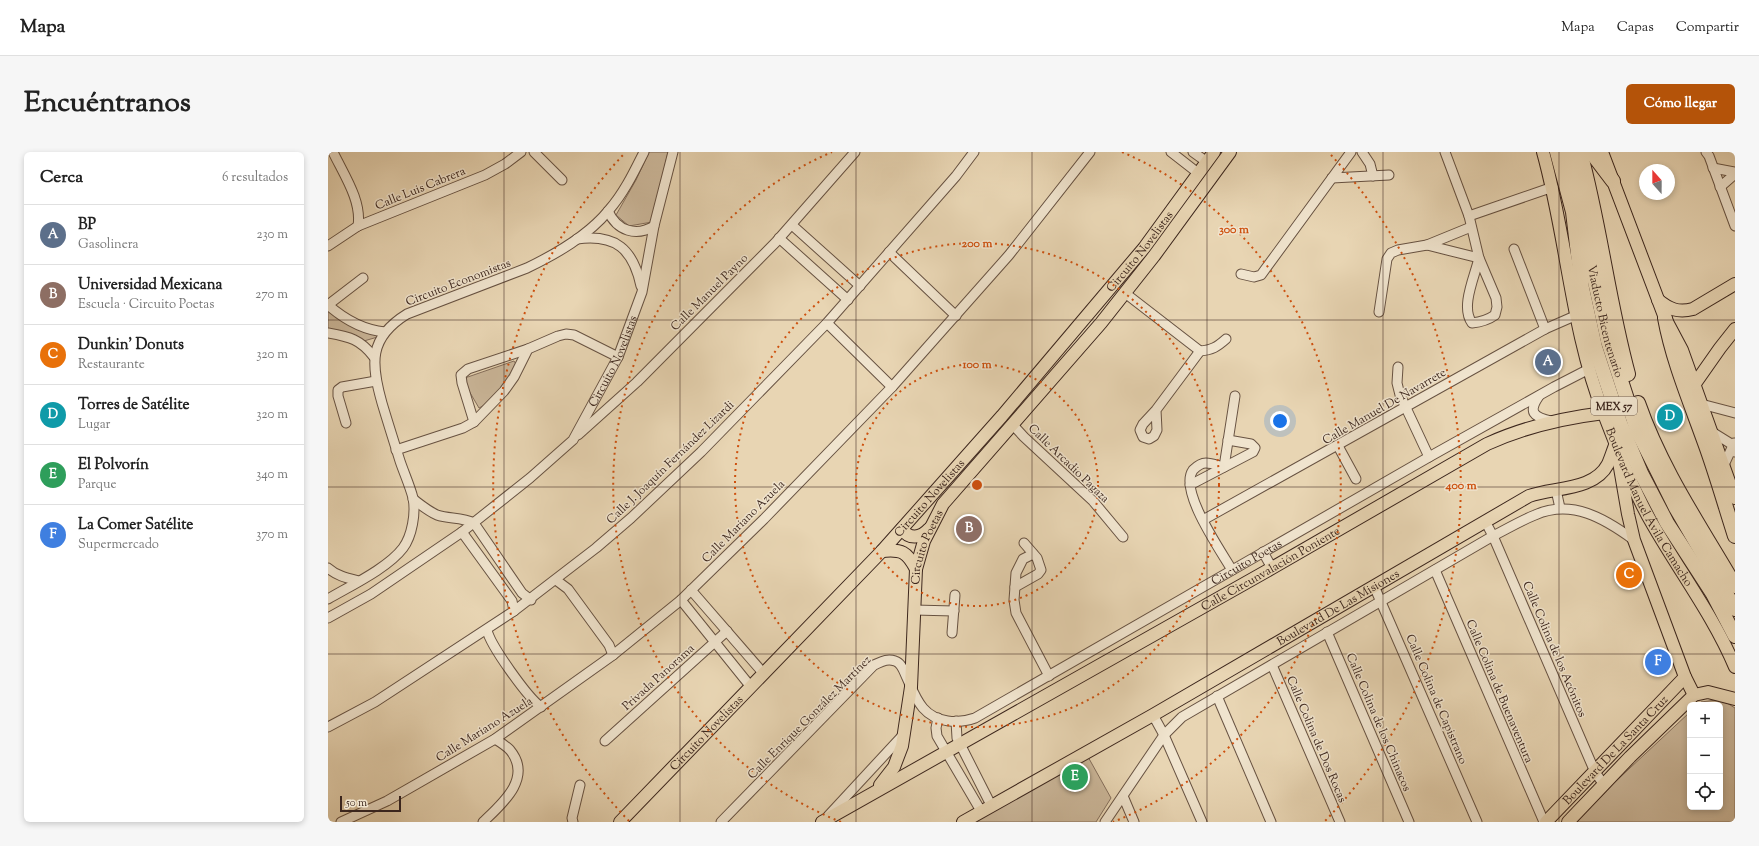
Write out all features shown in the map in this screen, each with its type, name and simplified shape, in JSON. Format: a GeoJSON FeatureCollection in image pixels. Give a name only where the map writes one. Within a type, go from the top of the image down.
{"type":"FeatureCollection","features":[{"type":"Feature","properties":{"kind":"highway","name":"Boulevard Manuel Ávila Camacho"},"geometry":{"type":"LineString","coordinates":[[1557,152],[1573,212],[1582,288],[1595,347],[1620,423],[1641,473],[1667,523],[1713,594],[1735,636]]}},
{"type":"Feature","properties":{"kind":"highway","name":"Viaducto Bicentenario"},"geometry":{"type":"LineString","coordinates":[[1570,152],[1608,341],[1637,430],[1676,508],[1735,609]]}},
{"type":"Feature","properties":{"kind":"highway","name":"MEX 57"},"geometry":{"type":"LineString","coordinates":[[1580,152],[1591,194],[1617,332],[1630,378],[1646,424],[1679,494],[1735,586]]}},
{"type":"Feature","properties":{"kind":"highway"},"geometry":{"type":"LineString","coordinates":[[1591,152],[1613,182]]}},
{"type":"Feature","properties":{"kind":"highway"},"geometry":{"type":"LineString","coordinates":[[1665,318],[1670,344],[1678,370],[1717,476],[1735,536]]}},
{"type":"Feature","properties":{"kind":"main road","name":"Circuito Novelistas"},"geometry":{"type":"LineString","coordinates":[[620,822],[902,529],[1002,416],[1134,260],[1214,152]]}},
{"type":"Feature","properties":{"kind":"main road","name":"Circuito Poetas"},"geometry":{"type":"LineString","coordinates":[[872,793],[894,767],[901,750],[905,734],[911,687],[916,569],[929,529],[943,504],[1013,425],[1125,293],[1230,152]]}},
{"type":"Feature","properties":{"kind":"main road","name":"Boulevard Manuel Ávila Camacho"},"geometry":{"type":"LineString","coordinates":[[1543,152],[1553,187],[1589,370],[1604,413],[1652,524],[1728,650],[1735,667]]}},
{"type":"Feature","properties":{"kind":"main road"},"geometry":{"type":"LineString","coordinates":[[1602,152],[1665,318],[1682,350],[1735,498]]}},
{"type":"Feature","properties":{"kind":"main road"},"geometry":{"type":"LineString","coordinates":[[1658,300],[1674,311],[1685,312],[1693,310],[1735,284]]}},
{"type":"Feature","properties":{"kind":"main road"},"geometry":{"type":"LineString","coordinates":[[1694,385],[1720,348],[1735,330]]}},
{"type":"Feature","properties":{"kind":"main road","name":"Calle Circunvalación Poniente"},"geometry":{"type":"LineString","coordinates":[[823,822],[1272,568],[1487,444],[1518,431],[1552,422],[1604,413]]}},
{"type":"Feature","properties":{"kind":"main road"},"geometry":{"type":"LineString","coordinates":[[1616,443],[1634,540],[1685,677],[1694,696],[1708,692],[1735,699]]}},
{"type":"Feature","properties":{"kind":"main road","name":"Boulevard De Las Misiones"},"geometry":{"type":"LineString","coordinates":[[966,821],[986,808],[1153,715],[1529,496],[1584,483],[1596,478],[1608,464],[1616,443]]}},
{"type":"Feature","properties":{"kind":"main road"},"geometry":{"type":"LineString","coordinates":[[902,529],[906,535],[914,537],[923,535],[929,529]]}},
{"type":"Feature","properties":{"kind":"main road"},"geometry":{"type":"LineString","coordinates":[[882,551],[898,550],[910,558],[916,569]]}},
{"type":"Feature","properties":{"kind":"main road","name":"Boulevard De La Santa Cruz"},"geometry":{"type":"LineString","coordinates":[[1545,822],[1595,772],[1685,677]]}},
{"type":"Feature","properties":{"kind":"main road","name":"Boulevard De La Santa Cruz"},"geometry":{"type":"LineString","coordinates":[[1568,822],[1630,757],[1694,696]]}},
{"type":"Feature","properties":{"kind":"street"},"geometry":{"type":"LineString","coordinates":[[333,152],[356,202],[359,212],[358,226]]}},
{"type":"Feature","properties":{"kind":"street","name":"Calle Luis Cabrera"},"geometry":{"type":"LineString","coordinates":[[328,246],[358,226],[485,175],[505,164],[522,152]]}},
{"type":"Feature","properties":{"kind":"street"},"geometry":{"type":"LineString","coordinates":[[534,152],[562,180]]}},
{"type":"Feature","properties":{"kind":"street","name":"Circuito Economistas"},"geometry":{"type":"LineString","coordinates":[[328,599],[394,557],[403,547],[412,528],[413,499],[396,450],[376,381],[374,357],[378,343],[385,332],[392,324],[407,314],[527,268],[544,260],[577,239],[608,212],[631,177],[644,152]]}},
{"type":"Feature","properties":{"kind":"street","name":"Circuito Novelistas"},"geometry":{"type":"LineString","coordinates":[[328,618],[383,587],[462,532],[530,478],[572,440],[618,357],[642,292],[654,226],[672,152]]}},
{"type":"Feature","properties":{"kind":"street","name":"Calle Manuel Payno"},"geometry":{"type":"LineString","coordinates":[[572,440],[637,382],[792,225],[855,152]]}},
{"type":"Feature","properties":{"kind":"street","name":"Calle J. Joaquín Fernández Lizardi"},"geometry":{"type":"LineString","coordinates":[[328,727],[375,702],[487,630],[531,600],[602,543],[666,485],[827,323],[956,176],[974,152]]}},
{"type":"Feature","properties":{"kind":"street","name":"Calle Mariano Azuela"},"geometry":{"type":"LineString","coordinates":[[341,822],[387,801],[496,739],[613,654],[681,600],[764,519],[892,388],[1009,255],[1090,152]]}},
{"type":"Feature","properties":{"kind":"street"},"geometry":{"type":"LineString","coordinates":[[1171,152],[1198,173]]}},
{"type":"Feature","properties":{"kind":"street"},"geometry":{"type":"LineString","coordinates":[[1192,152],[1206,162]]}},
{"type":"Feature","properties":{"kind":"street"},"geometry":{"type":"LineString","coordinates":[[1241,274],[1254,277],[1261,274],[1351,152]]}},
{"type":"Feature","properties":{"kind":"street"},"geometry":{"type":"LineString","coordinates":[[1362,152],[1370,164],[1373,176]]}},
{"type":"Feature","properties":{"kind":"street"},"geometry":{"type":"LineString","coordinates":[[1445,152],[1469,216],[1479,258],[1496,298],[1497,307],[1495,315],[1481,322],[1472,323],[1468,317],[1467,306],[1479,258]]}},
{"type":"Feature","properties":{"kind":"street"},"geometry":{"type":"LineString","coordinates":[[1706,152],[1735,226]]}},
{"type":"Feature","properties":{"kind":"street"},"geometry":{"type":"LineString","coordinates":[[1713,168],[1735,173]]}},
{"type":"Feature","properties":{"kind":"street"},"geometry":{"type":"LineString","coordinates":[[1720,187],[1735,173]]}},
{"type":"Feature","properties":{"kind":"street"},"geometry":{"type":"LineString","coordinates":[[1332,178],[1389,175]]}},
{"type":"Feature","properties":{"kind":"street"},"geometry":{"type":"LineString","coordinates":[[1469,216],[1553,187]]}},
{"type":"Feature","properties":{"kind":"street"},"geometry":{"type":"LineString","coordinates":[[608,212],[614,222],[630,232],[643,232],[654,226]]}},
{"type":"Feature","properties":{"kind":"street"},"geometry":{"type":"LineString","coordinates":[[792,225],[860,286]]}},
{"type":"Feature","properties":{"kind":"street"},"geometry":{"type":"LineString","coordinates":[[1379,312],[1387,259],[1391,253],[1398,250],[1427,245],[1471,227]]}},
{"type":"Feature","properties":{"kind":"street"},"geometry":{"type":"LineString","coordinates":[[577,239],[593,237],[604,238],[618,244],[628,254],[638,272],[642,292]]}},
{"type":"Feature","properties":{"kind":"street"},"geometry":{"type":"LineString","coordinates":[[779,238],[848,300]]}},
{"type":"Feature","properties":{"kind":"street"},"geometry":{"type":"LineString","coordinates":[[1427,245],[1479,258]]}},
{"type":"Feature","properties":{"kind":"street"},"geometry":{"type":"LineString","coordinates":[[1514,249],[1545,328]]}},
{"type":"Feature","properties":{"kind":"street"},"geometry":{"type":"LineString","coordinates":[[889,252],[956,316]]}},
{"type":"Feature","properties":{"kind":"street"},"geometry":{"type":"LineString","coordinates":[[363,278],[328,305],[356,324],[376,331],[385,332]]}},
{"type":"Feature","properties":{"kind":"street"},"geometry":{"type":"LineString","coordinates":[[1125,293],[1204,351]]}},
{"type":"Feature","properties":{"kind":"street","name":"Calle Manuel De Navarrete"},"geometry":{"type":"LineString","coordinates":[[1203,520],[1338,446],[1545,328],[1577,315]]}},
{"type":"Feature","properties":{"kind":"street"},"geometry":{"type":"LineString","coordinates":[[827,323],[892,388]]}},
{"type":"Feature","properties":{"kind":"street"},"geometry":{"type":"LineString","coordinates":[[328,333],[357,340],[367,348],[374,357]]}},
{"type":"Feature","properties":{"kind":"street"},"geometry":{"type":"LineString","coordinates":[[474,422],[461,375],[468,369],[528,349],[566,334],[574,335],[618,357]]}},
{"type":"Feature","properties":{"kind":"street"},"geometry":{"type":"LineString","coordinates":[[1156,410],[1157,430],[1154,436],[1148,439],[1142,437],[1140,430],[1144,424],[1204,351],[1217,348],[1226,339]]}},
{"type":"Feature","properties":{"kind":"street"},"geometry":{"type":"LineString","coordinates":[[396,450],[455,432],[474,422],[504,391],[514,377],[528,349]]}},
{"type":"Feature","properties":{"kind":"street"},"geometry":{"type":"LineString","coordinates":[[1398,367],[1400,395],[1429,457]]}},
{"type":"Feature","properties":{"kind":"street","name":"Circuito Poetas"},"geometry":{"type":"LineString","coordinates":[[911,687],[922,707],[931,715],[938,718],[956,721],[966,721],[975,718],[1262,552],[1540,394],[1589,370]]}},
{"type":"Feature","properties":{"kind":"street"},"geometry":{"type":"LineString","coordinates":[[346,424],[338,396],[338,390],[342,387],[376,381]]}},
{"type":"Feature","properties":{"kind":"street"},"geometry":{"type":"LineString","coordinates":[[1540,394],[1533,406],[1534,414],[1538,418],[1552,422]]}},
{"type":"Feature","properties":{"kind":"street"},"geometry":{"type":"LineString","coordinates":[[1224,467],[1235,396]]}},
{"type":"Feature","properties":{"kind":"street"},"geometry":{"type":"LineString","coordinates":[[1702,404],[1735,413]]}},
{"type":"Feature","properties":{"kind":"street","name":"Calle Arcadio Pagaza"},"geometry":{"type":"LineString","coordinates":[[1013,425],[1024,438],[1093,501],[1123,537]]}},
{"type":"Feature","properties":{"kind":"street"},"geometry":{"type":"LineString","coordinates":[[1712,432],[1734,446],[1724,465]]}},
{"type":"Feature","properties":{"kind":"street"},"geometry":{"type":"LineString","coordinates":[[1190,485],[1253,452],[1255,448],[1251,444],[1228,440]]}},
{"type":"Feature","properties":{"kind":"street"},"geometry":{"type":"LineString","coordinates":[[1338,446],[1356,479]]}},
{"type":"Feature","properties":{"kind":"street"},"geometry":{"type":"LineString","coordinates":[[1224,467],[1206,463],[1197,466],[1192,472],[1190,485],[1193,499],[1203,520],[1232,570]]}},
{"type":"Feature","properties":{"kind":"street"},"geometry":{"type":"LineString","coordinates":[[1556,490],[1560,508]]}},
{"type":"Feature","properties":{"kind":"street"},"geometry":{"type":"LineString","coordinates":[[413,499],[428,511],[438,515],[467,520],[474,523],[522,593],[531,600]]}},
{"type":"Feature","properties":{"kind":"street","name":"Boulevard De Las Misiones"},"geometry":{"type":"LineString","coordinates":[[1105,822],[1164,735],[1182,717],[1493,536],[1534,515],[1560,508],[1592,514],[1614,525],[1634,540]]}},
{"type":"Feature","properties":{"kind":"street","name":"Calle Colina de los Acónitos"},"geometry":{"type":"LineString","coordinates":[[1485,521],[1493,536],[1595,772],[1604,784]]}},
{"type":"Feature","properties":{"kind":"street"},"geometry":{"type":"LineString","coordinates":[[462,532],[512,601],[514,611]]}},
{"type":"Feature","properties":{"kind":"street"},"geometry":{"type":"LineString","coordinates":[[1015,587],[1038,574],[1041,570],[1040,565],[1024,542]]}},
{"type":"Feature","properties":{"kind":"street"},"geometry":{"type":"LineString","coordinates":[[1262,552],[1272,568]]}},
{"type":"Feature","properties":{"kind":"street"},"geometry":{"type":"LineString","coordinates":[[1033,554],[1023,559],[1019,565],[1016,573],[1014,600],[1016,613],[1049,676]]}},
{"type":"Feature","properties":{"kind":"street"},"geometry":{"type":"LineString","coordinates":[[328,568],[334,573],[346,578],[359,580]]}},
{"type":"Feature","properties":{"kind":"street","name":"Calle Colina de Buenaventura"},"geometry":{"type":"LineString","coordinates":[[1435,570],[1545,822]]}},
{"type":"Feature","properties":{"kind":"street"},"geometry":{"type":"LineString","coordinates":[[556,580],[568,589],[609,644],[613,654]]}},
{"type":"Feature","properties":{"kind":"street","name":"Calle Colina de Capistrano"},"geometry":{"type":"LineString","coordinates":[[1374,586],[1477,822]]}},
{"type":"Feature","properties":{"kind":"street"},"geometry":{"type":"LineString","coordinates":[[690,590],[764,674]]}},
{"type":"Feature","properties":{"kind":"street"},"geometry":{"type":"LineString","coordinates":[[952,633],[955,595]]}},
{"type":"Feature","properties":{"kind":"street"},"geometry":{"type":"LineString","coordinates":[[681,600],[751,687]]}},
{"type":"Feature","properties":{"kind":"street"},"geometry":{"type":"LineString","coordinates":[[914,610],[954,611]]}},
{"type":"Feature","properties":{"kind":"street"},"geometry":{"type":"LineString","coordinates":[[487,630],[492,643],[531,699],[541,707]]}},
{"type":"Feature","properties":{"kind":"street","name":"Privada Panorama"},"geometry":{"type":"LineString","coordinates":[[605,741],[727,631]]}},
{"type":"Feature","properties":{"kind":"street","name":"Calle Colina de los Chinacos"},"geometry":{"type":"LineString","coordinates":[[1327,632],[1409,822]]}},
{"type":"Feature","properties":{"kind":"street","name":"Calle Enrique González Martínez"},"geometry":{"type":"LineString","coordinates":[[721,822],[874,665],[886,660],[895,661],[902,667],[911,687]]}},
{"type":"Feature","properties":{"kind":"street","name":"Calle Colina de Dos Rocas"},"geometry":{"type":"LineString","coordinates":[[1272,665],[1340,822]]}},
{"type":"Feature","properties":{"kind":"street"},"geometry":{"type":"LineString","coordinates":[[1217,696],[1271,822]]}},
{"type":"Feature","properties":{"kind":"street"},"geometry":{"type":"LineString","coordinates":[[1153,715],[1164,735],[1202,822]]}},
{"type":"Feature","properties":{"kind":"street"},"geometry":{"type":"LineString","coordinates":[[938,718],[936,728],[937,736],[986,808]]}},
{"type":"Feature","properties":{"kind":"street"},"geometry":{"type":"LineString","coordinates":[[956,721],[956,731],[960,744],[986,808]]}},
{"type":"Feature","properties":{"kind":"street"},"geometry":{"type":"LineString","coordinates":[[823,822],[905,734]]}},
{"type":"Feature","properties":{"kind":"street"},"geometry":{"type":"LineString","coordinates":[[483,822],[503,803],[515,786],[519,777],[516,758],[509,749],[496,739]]}},
{"type":"Feature","properties":{"kind":"street"},"geometry":{"type":"LineString","coordinates":[[573,822],[572,818],[580,785]]}},
{"type":"Feature","properties":{"kind":"street"},"geometry":{"type":"LineString","coordinates":[[1123,796],[1134,822]]}},
{"type":"Feature","properties":{"kind":"shaded area"},"geometry":{"type":"Polygon","coordinates":[[[649,152],[668,152],[652,222],[629,226],[616,215],[636,180],[649,152]]]}},
{"type":"Feature","properties":{"kind":"shaded area"},"geometry":{"type":"Polygon","coordinates":[[[328,306],[381,336],[357,343],[328,336],[328,306]]]}},
{"type":"Feature","properties":{"kind":"shaded area"},"geometry":{"type":"Polygon","coordinates":[[[514,361],[517,366],[496,399],[479,408],[462,379],[514,361]]]}},
{"type":"Feature","properties":{"kind":"shaded area"},"geometry":{"type":"Polygon","coordinates":[[[1716,700],[1727,703],[1735,708],[1735,822],[1576,822],[1615,782],[1687,715],[1687,810],[1723,810],[1723,702],[1701,702],[1716,700]]]}},
{"type":"Feature","properties":{"kind":"shaded area"},"geometry":{"type":"Polygon","coordinates":[[[1087,755],[1111,798],[1096,822],[974,822],[1087,755]]]}},
{"type":"Feature","properties":{"kind":"place","name":"BP"},"geometry":{"type":"Point","coordinates":[1548,362]}},
{"type":"Feature","properties":{"kind":"place","name":"Torres de Satélite"},"geometry":{"type":"Point","coordinates":[1670,417]}},
{"type":"Feature","properties":{"kind":"place","name":"Universidad Mexicana"},"geometry":{"type":"Point","coordinates":[969,529]}},
{"type":"Feature","properties":{"kind":"place","name":"Dunkin' Donuts"},"geometry":{"type":"Point","coordinates":[1629,575]}},
{"type":"Feature","properties":{"kind":"place","name":"La Comer Satélite"},"geometry":{"type":"Point","coordinates":[1658,662]}},
{"type":"Feature","properties":{"kind":"place","name":"El Polvorín"},"geometry":{"type":"Point","coordinates":[1075,777]}}]}
